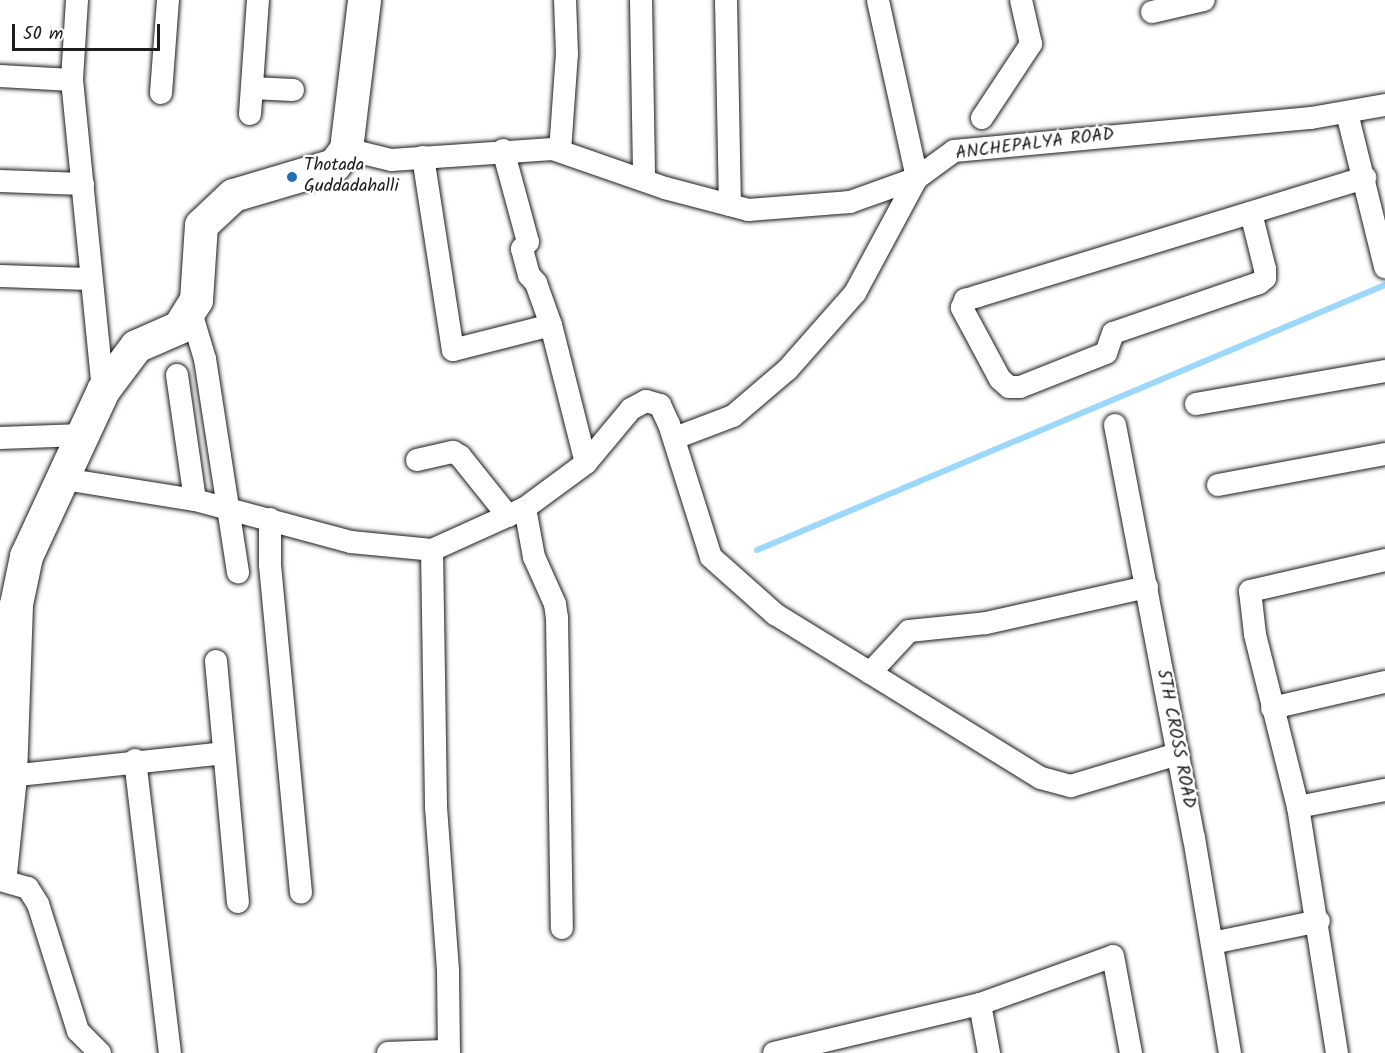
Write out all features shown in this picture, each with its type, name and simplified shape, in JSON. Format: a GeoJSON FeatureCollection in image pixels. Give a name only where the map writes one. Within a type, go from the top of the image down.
{"type":"FeatureCollection","features":[{"type":"Feature","properties":{"kind":"street"},"geometry":{"type":"LineString","coordinates":[[77,0],[72,80],[83,184],[89,279],[103,390]]}},
{"type":"Feature","properties":{"kind":"street"},"geometry":{"type":"LineString","coordinates":[[161,93],[168,0]]}},
{"type":"Feature","properties":{"kind":"street"},"geometry":{"type":"LineString","coordinates":[[250,114],[258,0]]}},
{"type":"Feature","properties":{"kind":"street"},"geometry":{"type":"LineString","coordinates":[[0,873],[10,776],[8,604],[26,556],[64,479],[103,390],[136,346],[180,327],[196,300],[201,225],[233,195],[334,165],[346,149],[364,0]]}},
{"type":"Feature","properties":{"kind":"street"},"geometry":{"type":"LineString","coordinates":[[560,151],[567,54],[565,0]]}},
{"type":"Feature","properties":{"kind":"street"},"geometry":{"type":"LineString","coordinates":[[641,0],[644,180]]}},
{"type":"Feature","properties":{"kind":"street"},"geometry":{"type":"LineString","coordinates":[[726,0],[730,205]]}},
{"type":"Feature","properties":{"kind":"street"},"geometry":{"type":"LineString","coordinates":[[675,438],[733,416],[788,369],[855,293],[917,178],[878,0]]}},
{"type":"Feature","properties":{"kind":"street"},"geometry":{"type":"LineString","coordinates":[[982,118],[1031,44],[1021,0]]}},
{"type":"Feature","properties":{"kind":"street"},"geometry":{"type":"LineString","coordinates":[[1152,12],[1204,0]]}},
{"type":"Feature","properties":{"kind":"street"},"geometry":{"type":"LineString","coordinates":[[0,76],[72,80]]}},
{"type":"Feature","properties":{"kind":"street"},"geometry":{"type":"LineString","coordinates":[[252,88],[293,90]]}},
{"type":"Feature","properties":{"kind":"street","name":"ANCHEPALYA ROAD"},"geometry":{"type":"LineString","coordinates":[[346,149],[390,160],[503,150],[560,151],[644,180],[748,210],[850,202],[917,178],[954,152],[1347,113],[1385,105]]}},
{"type":"Feature","properties":{"kind":"street"},"geometry":{"type":"LineString","coordinates":[[1347,113],[1365,178],[1384,262]]}},
{"type":"Feature","properties":{"kind":"street"},"geometry":{"type":"LineString","coordinates":[[503,150],[528,242],[522,249],[529,275],[536,283],[551,325],[586,463]]}},
{"type":"Feature","properties":{"kind":"street"},"geometry":{"type":"LineString","coordinates":[[423,157],[453,350],[551,325]]}},
{"type":"Feature","properties":{"kind":"street"},"geometry":{"type":"LineString","coordinates":[[1251,213],[1265,269],[1265,278],[1259,283],[1113,333],[1106,353],[1020,387],[1009,387],[1000,380],[962,308],[966,300],[978,296],[1365,178]]}},
{"type":"Feature","properties":{"kind":"street"},"geometry":{"type":"LineString","coordinates":[[0,182],[83,184]]}},
{"type":"Feature","properties":{"kind":"street"},"geometry":{"type":"LineString","coordinates":[[0,276],[89,279]]}},
{"type":"Feature","properties":{"kind":"street"},"geometry":{"type":"LineString","coordinates":[[190,309],[205,359],[231,511],[238,572]]}},
{"type":"Feature","properties":{"kind":"street"},"geometry":{"type":"LineString","coordinates":[[1196,404],[1385,371]]}},
{"type":"Feature","properties":{"kind":"street"},"geometry":{"type":"LineString","coordinates":[[177,375],[195,500]]}},
{"type":"Feature","properties":{"kind":"street"},"geometry":{"type":"LineString","coordinates":[[64,479],[195,500],[351,542],[432,550],[516,512],[586,463],[631,409],[646,401],[660,405],[675,438],[711,557],[775,614],[1041,778],[1071,786],[1178,754]]}},
{"type":"Feature","properties":{"kind":"street","name":"5TH CROSS ROAD"},"geometry":{"type":"LineString","coordinates":[[1115,425],[1178,754],[1230,1053]]}},
{"type":"Feature","properties":{"kind":"street"},"geometry":{"type":"LineString","coordinates":[[0,438],[82,435]]}},
{"type":"Feature","properties":{"kind":"street"},"geometry":{"type":"LineString","coordinates":[[417,460],[453,452],[460,456],[516,512],[555,604],[562,928]]}},
{"type":"Feature","properties":{"kind":"street"},"geometry":{"type":"LineString","coordinates":[[1218,485],[1385,454]]}},
{"type":"Feature","properties":{"kind":"street"},"geometry":{"type":"LineString","coordinates":[[270,519],[270,565],[301,893]]}},
{"type":"Feature","properties":{"kind":"street"},"geometry":{"type":"LineString","coordinates":[[388,1053],[449,1052],[448,972],[436,807],[432,550]]}},
{"type":"Feature","properties":{"kind":"street"},"geometry":{"type":"LineString","coordinates":[[1337,1053],[1319,921],[1298,807],[1272,708],[1250,591],[1385,560]]}},
{"type":"Feature","properties":{"kind":"street"},"geometry":{"type":"LineString","coordinates":[[870,674],[909,631],[986,623],[1147,587]]}},
{"type":"Feature","properties":{"kind":"street"},"geometry":{"type":"LineString","coordinates":[[216,661],[238,902]]}},
{"type":"Feature","properties":{"kind":"street"},"geometry":{"type":"LineString","coordinates":[[1272,708],[1385,682]]}},
{"type":"Feature","properties":{"kind":"street"},"geometry":{"type":"LineString","coordinates":[[10,776],[36,776],[135,760],[224,753]]}},
{"type":"Feature","properties":{"kind":"street"},"geometry":{"type":"LineString","coordinates":[[135,760],[170,1053]]}},
{"type":"Feature","properties":{"kind":"street"},"geometry":{"type":"LineString","coordinates":[[1298,807],[1385,790]]}},
{"type":"Feature","properties":{"kind":"street"},"geometry":{"type":"LineString","coordinates":[[0,880],[28,888],[38,904],[78,1031],[100,1053]]}},
{"type":"Feature","properties":{"kind":"street"},"geometry":{"type":"LineString","coordinates":[[1212,943],[1319,921]]}},
{"type":"Feature","properties":{"kind":"street"},"geometry":{"type":"LineString","coordinates":[[774,1053],[980,1005],[1113,956],[1131,1053]]}},
{"type":"Feature","properties":{"kind":"street"},"geometry":{"type":"LineString","coordinates":[[980,1005],[989,1053]]}},
{"type":"Feature","properties":{"kind":"waterway"},"geometry":{"type":"LineString","coordinates":[[757,550],[1385,285]]}},
{"type":"Feature","properties":{"kind":"place","name":"Thotada Guddadahalli"},"geometry":{"type":"Point","coordinates":[292,177]}}]}
